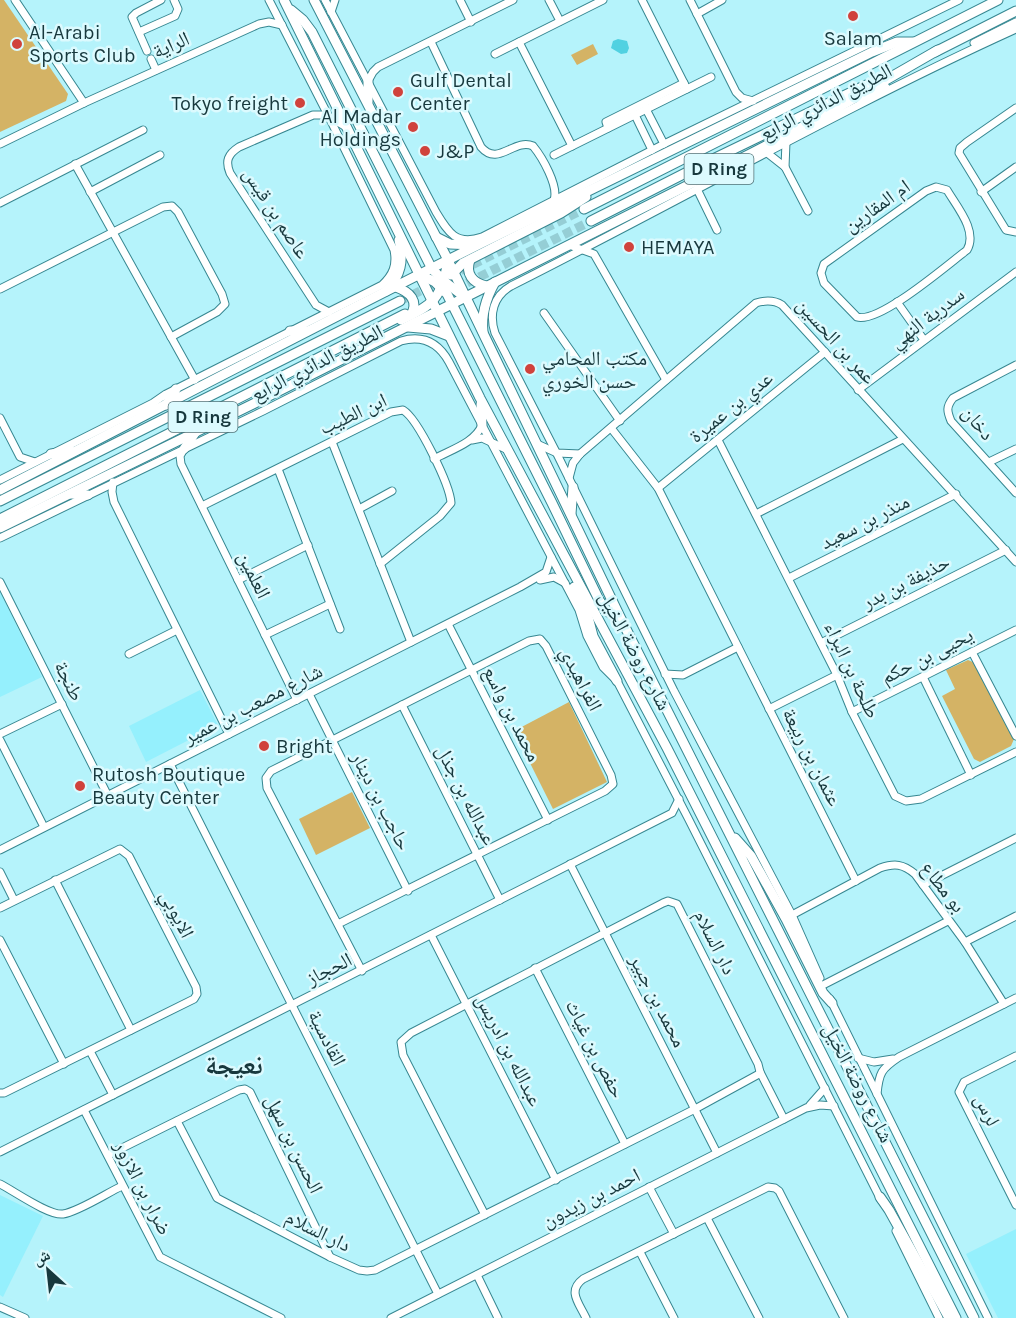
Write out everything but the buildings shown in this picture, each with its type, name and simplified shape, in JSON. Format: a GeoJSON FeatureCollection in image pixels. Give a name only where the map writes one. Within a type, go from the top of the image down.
{"type":"FeatureCollection","features":[{"type":"Feature","properties":{"kind":"main road","name":"شارع روضة الخيل"},"geometry":{"type":"LineString","coordinates":[[314,0],[436,237],[622,621],[974,1318]]}},
{"type":"Feature","properties":{"kind":"main road","name":"الطريق الدائري الرابع"},"geometry":{"type":"LineString","coordinates":[[584,209],[998,0]]}},
{"type":"Feature","properties":{"kind":"main road","name":"شارع روضة الخيل"},"geometry":{"type":"LineString","coordinates":[[286,4],[480,398],[667,748],[956,1318]]}},
{"type":"Feature","properties":{"kind":"main road"},"geometry":{"type":"LineString","coordinates":[[286,4],[312,32],[432,269],[444,285],[599,600],[606,610],[622,621]]}},
{"type":"Feature","properties":{"kind":"main road","name":"الطريق الدائري الرابع"},"geometry":{"type":"LineString","coordinates":[[591,221],[1016,11]]}},
{"type":"Feature","properties":{"kind":"main road","name":"D Ring"},"geometry":{"type":"LineString","coordinates":[[0,490],[481,244],[872,52],[897,42],[913,42]]}},
{"type":"Feature","properties":{"kind":"main road","name":"D Ring"},"geometry":{"type":"LineString","coordinates":[[198,429],[704,177],[839,107],[939,50]]}},
{"type":"Feature","properties":{"kind":"main road"},"geometry":{"type":"LineString","coordinates":[[368,81],[368,105]]}},
{"type":"Feature","properties":{"kind":"main road"},"geometry":{"type":"LineString","coordinates":[[694,140],[701,127]]}},
{"type":"Feature","properties":{"kind":"main road"},"geometry":{"type":"LineString","coordinates":[[619,167],[632,170]]}},
{"type":"Feature","properties":{"kind":"main road"},"geometry":{"type":"LineString","coordinates":[[280,390],[308,368],[433,301],[453,271],[573,206],[597,187]]}},
{"type":"Feature","properties":{"kind":"main road"},"geometry":{"type":"LineString","coordinates":[[377,297],[392,285],[400,268],[402,258],[398,229]]}},
{"type":"Feature","properties":{"kind":"main road"},"geometry":{"type":"LineString","coordinates":[[436,237],[458,245],[481,244]]}},
{"type":"Feature","properties":{"kind":"main road"},"geometry":{"type":"LineString","coordinates":[[470,260],[468,272],[470,278],[474,282],[491,284],[483,314],[484,338]]}},
{"type":"Feature","properties":{"kind":"main road"},"geometry":{"type":"LineString","coordinates":[[437,311],[448,261]]}},
{"type":"Feature","properties":{"kind":"main road"},"geometry":{"type":"LineString","coordinates":[[420,275],[465,297]]}},
{"type":"Feature","properties":{"kind":"main road"},"geometry":{"type":"LineString","coordinates":[[396,287],[409,293],[413,298],[414,304],[408,315]]}},
{"type":"Feature","properties":{"kind":"main road","name":"الطريق الدائري الرابع"},"geometry":{"type":"LineString","coordinates":[[0,501],[400,301]]}},
{"type":"Feature","properties":{"kind":"main road","name":"الطريق الدائري الرابع"},"geometry":{"type":"LineString","coordinates":[[0,519],[408,315]]}},
{"type":"Feature","properties":{"kind":"main road"},"geometry":{"type":"LineString","coordinates":[[404,327],[431,329],[449,336]]}},
{"type":"Feature","properties":{"kind":"main road"},"geometry":{"type":"LineString","coordinates":[[290,332],[313,330]]}},
{"type":"Feature","properties":{"kind":"main road"},"geometry":{"type":"LineString","coordinates":[[165,405],[176,389]]}},
{"type":"Feature","properties":{"kind":"main road"},"geometry":{"type":"LineString","coordinates":[[480,398],[482,425]]}},
{"type":"Feature","properties":{"kind":"main road"},"geometry":{"type":"LineString","coordinates":[[183,449],[198,429]]}},
{"type":"Feature","properties":{"kind":"main road"},"geometry":{"type":"LineString","coordinates":[[0,528],[198,429]]}},
{"type":"Feature","properties":{"kind":"main road"},"geometry":{"type":"LineString","coordinates":[[51,454],[80,449]]}},
{"type":"Feature","properties":{"kind":"main road"},"geometry":{"type":"LineString","coordinates":[[571,482],[571,516]]}},
{"type":"Feature","properties":{"kind":"main road"},"geometry":{"type":"LineString","coordinates":[[69,494],[91,493]]}},
{"type":"Feature","properties":{"kind":"main road"},"geometry":{"type":"LineString","coordinates":[[560,548],[566,570],[588,617],[593,636],[617,681]]}},
{"type":"Feature","properties":{"kind":"main road"},"geometry":{"type":"LineString","coordinates":[[730,835],[741,843],[751,856],[823,993],[832,1003]]}},
{"type":"Feature","properties":{"kind":"main road"},"geometry":{"type":"LineString","coordinates":[[880,1197],[949,1318]]}},
{"type":"Feature","properties":{"kind":"street"},"geometry":{"type":"LineString","coordinates":[[15,0],[84,103]]}},
{"type":"Feature","properties":{"kind":"street"},"geometry":{"type":"LineString","coordinates":[[147,51],[132,20],[134,14],[161,0]]}},
{"type":"Feature","properties":{"kind":"street"},"geometry":{"type":"LineString","coordinates":[[139,33],[175,16],[178,9],[174,0]]}},
{"type":"Feature","properties":{"kind":"street"},"geometry":{"type":"LineString","coordinates":[[325,0],[368,81]]}},
{"type":"Feature","properties":{"kind":"street"},"geometry":{"type":"LineString","coordinates":[[331,12],[335,0]]}},
{"type":"Feature","properties":{"kind":"street"},"geometry":{"type":"LineString","coordinates":[[460,0],[471,22]]}},
{"type":"Feature","properties":{"kind":"street"},"geometry":{"type":"LineString","coordinates":[[368,81],[378,67],[513,0]]}},
{"type":"Feature","properties":{"kind":"street"},"geometry":{"type":"LineString","coordinates":[[549,0],[560,21]]}},
{"type":"Feature","properties":{"kind":"street"},"geometry":{"type":"LineString","coordinates":[[495,54],[603,0]]}},
{"type":"Feature","properties":{"kind":"street"},"geometry":{"type":"LineString","coordinates":[[642,0],[686,86]]}},
{"type":"Feature","properties":{"kind":"street"},"geometry":{"type":"LineString","coordinates":[[690,0],[736,92],[737,100],[733,112]]}},
{"type":"Feature","properties":{"kind":"street"},"geometry":{"type":"LineString","coordinates":[[697,14],[722,0]]}},
{"type":"Feature","properties":{"kind":"street","name":"الطريق الدائري الرابع"},"geometry":{"type":"LineString","coordinates":[[368,81],[448,232],[466,240],[482,237],[664,144],[958,0]]}},
{"type":"Feature","properties":{"kind":"street"},"geometry":{"type":"LineString","coordinates":[[259,24],[267,15],[270,3]]}},
{"type":"Feature","properties":{"kind":"street"},"geometry":{"type":"LineString","coordinates":[[270,3],[329,117]]}},
{"type":"Feature","properties":{"kind":"street","name":"الراية"},"geometry":{"type":"LineString","coordinates":[[0,144],[84,103],[259,24],[269,22],[282,25]]}},
{"type":"Feature","properties":{"kind":"street","name":"الطريق الدائري الرابع"},"geometry":{"type":"LineString","coordinates":[[839,107],[855,103],[1016,22]]}},
{"type":"Feature","properties":{"kind":"street"},"geometry":{"type":"LineString","coordinates":[[1001,29],[1016,30]]}},
{"type":"Feature","properties":{"kind":"street","name":"الطريق الدائري الرابع"},"geometry":{"type":"LineString","coordinates":[[498,298],[511,286],[766,152],[979,45],[1016,30]]}},
{"type":"Feature","properties":{"kind":"street"},"geometry":{"type":"LineString","coordinates":[[431,42],[485,151],[489,154],[501,154],[522,144],[530,144],[536,148],[555,186],[560,191],[569,192]]}},
{"type":"Feature","properties":{"kind":"street"},"geometry":{"type":"LineString","coordinates":[[519,42],[572,146]]}},
{"type":"Feature","properties":{"kind":"street"},"geometry":{"type":"LineString","coordinates":[[151,59],[156,70]]}},
{"type":"Feature","properties":{"kind":"street"},"geometry":{"type":"LineString","coordinates":[[358,61],[369,67],[378,67]]}},
{"type":"Feature","properties":{"kind":"street"},"geometry":{"type":"LineString","coordinates":[[608,128],[606,122],[711,77]]}},
{"type":"Feature","properties":{"kind":"street"},"geometry":{"type":"LineString","coordinates":[[554,155],[635,115],[686,86]]}},
{"type":"Feature","properties":{"kind":"street"},"geometry":{"type":"LineString","coordinates":[[736,92],[746,100],[755,101]]}},
{"type":"Feature","properties":{"kind":"street"},"geometry":{"type":"LineString","coordinates":[[313,115],[321,102]]}},
{"type":"Feature","properties":{"kind":"street"},"geometry":{"type":"LineString","coordinates":[[1016,108],[960,148],[959,153],[1006,231],[1016,232]]}},
{"type":"Feature","properties":{"kind":"street"},"geometry":{"type":"LineString","coordinates":[[646,109],[664,144]]}},
{"type":"Feature","properties":{"kind":"street"},"geometry":{"type":"LineString","coordinates":[[313,115],[321,114],[346,127]]}},
{"type":"Feature","properties":{"kind":"street","name":"عاصم بن قيس"},"geometry":{"type":"LineString","coordinates":[[313,115],[239,147],[227,158],[227,166],[316,305],[329,312]]}},
{"type":"Feature","properties":{"kind":"street"},"geometry":{"type":"LineString","coordinates":[[635,115],[652,150]]}},
{"type":"Feature","properties":{"kind":"street","name":"الطريق الدائري الرابع"},"geometry":{"type":"LineString","coordinates":[[0,480],[153,404],[176,389],[315,320],[382,285],[389,279],[396,260],[394,250],[329,117]]}},
{"type":"Feature","properties":{"kind":"street"},"geometry":{"type":"LineString","coordinates":[[0,203],[143,130]]}},
{"type":"Feature","properties":{"kind":"street"},"geometry":{"type":"LineString","coordinates":[[785,167],[786,142]]}},
{"type":"Feature","properties":{"kind":"street"},"geometry":{"type":"LineString","coordinates":[[766,152],[785,167],[808,211]]}},
{"type":"Feature","properties":{"kind":"street"},"geometry":{"type":"LineString","coordinates":[[90,192],[160,155]]}},
{"type":"Feature","properties":{"kind":"street"},"geometry":{"type":"LineString","coordinates":[[75,164],[195,380]]}},
{"type":"Feature","properties":{"kind":"street"},"geometry":{"type":"LineString","coordinates":[[981,192],[1016,167]]}},
{"type":"Feature","properties":{"kind":"street"},"geometry":{"type":"LineString","coordinates":[[704,177],[696,190],[717,230]]}},
{"type":"Feature","properties":{"kind":"street"},"geometry":{"type":"LineString","coordinates":[[554,200],[555,186]]}},
{"type":"Feature","properties":{"kind":"street","name":"ام المقارين"},"geometry":{"type":"LineString","coordinates":[[931,188],[947,190],[970,231],[970,246],[897,302],[870,318],[857,317],[824,283],[822,268],[828,261],[926,191],[931,188]]}},
{"type":"Feature","properties":{"kind":"street"},"geometry":{"type":"LineString","coordinates":[[0,289],[113,232],[167,206],[172,206],[178,212],[222,294],[225,304],[217,312],[171,337]]}},
{"type":"Feature","properties":{"kind":"street"},"geometry":{"type":"LineString","coordinates":[[594,254],[596,243]]}},
{"type":"Feature","properties":{"kind":"street"},"geometry":{"type":"LineString","coordinates":[[569,245],[594,254],[666,380]]}},
{"type":"Feature","properties":{"kind":"street","name":"سدرية النهي"},"geometry":{"type":"LineString","coordinates":[[858,390],[1016,272]]}},
{"type":"Feature","properties":{"kind":"street","name":"شارع روضة الخيل"},"geometry":{"type":"LineString","coordinates":[[498,298],[492,315],[495,333],[557,453],[665,674],[792,915],[858,1058],[916,1169],[988,1318]]}},
{"type":"Feature","properties":{"kind":"street","name":"عمر بن الحسين"},"geometry":{"type":"LineString","coordinates":[[571,482],[573,463],[580,454],[756,303],[776,302],[782,305],[1016,562]]}},
{"type":"Feature","properties":{"kind":"street"},"geometry":{"type":"LineString","coordinates":[[897,302],[924,340]]}},
{"type":"Feature","properties":{"kind":"street"},"geometry":{"type":"LineString","coordinates":[[315,320],[316,305]]}},
{"type":"Feature","properties":{"kind":"street"},"geometry":{"type":"LineString","coordinates":[[544,313],[620,421]]}},
{"type":"Feature","properties":{"kind":"street","name":"الطريق الدائري الرابع"},"geometry":{"type":"LineString","coordinates":[[0,538],[401,341],[426,339]]}},
{"type":"Feature","properties":{"kind":"street","name":"شارع روضة الخيل"},"geometry":{"type":"LineString","coordinates":[[426,339],[445,354],[579,610],[587,636],[603,667],[617,681],[679,799],[939,1318]]}},
{"type":"Feature","properties":{"kind":"street","name":"عدي بن عميرة"},"geometry":{"type":"LineString","coordinates":[[657,488],[825,352]]}},
{"type":"Feature","properties":{"kind":"street","name":"دخان"},"geometry":{"type":"LineString","coordinates":[[1016,365],[953,398],[947,405],[951,421],[1016,493]]}},
{"type":"Feature","properties":{"kind":"street","name":"ابن الطيب"},"geometry":{"type":"LineString","coordinates":[[202,506],[391,412],[403,410],[413,418],[448,490],[451,503],[441,516],[381,564]]}},
{"type":"Feature","properties":{"kind":"street"},"geometry":{"type":"LineString","coordinates":[[0,418],[20,457],[16,472]]}},
{"type":"Feature","properties":{"kind":"street"},"geometry":{"type":"LineString","coordinates":[[467,442],[479,432],[482,425]]}},
{"type":"Feature","properties":{"kind":"street","name":"عثمان بن ربيعة"},"geometry":{"type":"LineString","coordinates":[[611,428],[657,488],[856,881]]}},
{"type":"Feature","properties":{"kind":"street"},"geometry":{"type":"LineString","coordinates":[[434,459],[467,442],[482,438],[508,450]]}},
{"type":"Feature","properties":{"kind":"street"},"geometry":{"type":"LineString","coordinates":[[756,514],[903,439]]}},
{"type":"Feature","properties":{"kind":"street","name":"طلحة بن البراء"},"geometry":{"type":"LineString","coordinates":[[718,440],[789,578],[837,675],[852,712],[895,796],[913,802],[1016,752]]}},
{"type":"Feature","properties":{"kind":"street"},"geometry":{"type":"LineString","coordinates":[[332,442],[411,642]]}},
{"type":"Feature","properties":{"kind":"street"},"geometry":{"type":"LineString","coordinates":[[534,442],[557,453],[580,454]]}},
{"type":"Feature","properties":{"kind":"street"},"geometry":{"type":"LineString","coordinates":[[165,458],[181,464],[180,456],[183,449]]}},
{"type":"Feature","properties":{"kind":"street"},"geometry":{"type":"LineString","coordinates":[[989,462],[1016,449]]}},
{"type":"Feature","properties":{"kind":"street"},"geometry":{"type":"LineString","coordinates":[[20,457],[35,462]]}},
{"type":"Feature","properties":{"kind":"street","name":"العلمين"},"geometry":{"type":"LineString","coordinates":[[181,464],[297,700]]}},
{"type":"Feature","properties":{"kind":"street"},"geometry":{"type":"LineString","coordinates":[[278,469],[340,629]]}},
{"type":"Feature","properties":{"kind":"street"},"geometry":{"type":"LineString","coordinates":[[113,482],[114,502],[229,734]]}},
{"type":"Feature","properties":{"kind":"street"},"geometry":{"type":"LineString","coordinates":[[359,509],[392,491]]}},
{"type":"Feature","properties":{"kind":"street"},"geometry":{"type":"LineString","coordinates":[[91,493],[106,495],[114,502]]}},
{"type":"Feature","properties":{"kind":"street","name":"منذر بن سعيد"},"geometry":{"type":"LineString","coordinates":[[789,578],[956,494]]}},
{"type":"Feature","properties":{"kind":"street"},"geometry":{"type":"LineString","coordinates":[[238,580],[308,545]]}},
{"type":"Feature","properties":{"kind":"street","name":"حذيفة بن بدر"},"geometry":{"type":"LineString","coordinates":[[821,643],[1005,550]]}},
{"type":"Feature","properties":{"kind":"street","name":"شارع مصعب بن عمير"},"geometry":{"type":"LineString","coordinates":[[0,850],[520,587],[546,572],[551,557]]}},
{"type":"Feature","properties":{"kind":"street","name":"شارع مصعب بن عمير"},"geometry":{"type":"LineString","coordinates":[[520,587],[551,577],[565,583]]}},
{"type":"Feature","properties":{"kind":"street","name":"طنجة"},"geometry":{"type":"LineString","coordinates":[[0,582],[108,795]]}},
{"type":"Feature","properties":{"kind":"street"},"geometry":{"type":"LineString","coordinates":[[265,635],[330,604]]}},
{"type":"Feature","properties":{"kind":"street","name":"محمد بن واسع"},"geometry":{"type":"LineString","coordinates":[[448,624],[548,820]]}},
{"type":"Feature","properties":{"kind":"street"},"geometry":{"type":"LineString","coordinates":[[129,654],[177,630]]}},
{"type":"Feature","properties":{"kind":"street","name":"يحيى بن حكم"},"geometry":{"type":"LineString","coordinates":[[852,712],[1016,630]]}},
{"type":"Feature","properties":{"kind":"street","name":"الفراهيدي"},"geometry":{"type":"LineString","coordinates":[[338,924],[605,791],[613,784],[611,775],[546,646],[540,639],[529,641],[471,669],[331,740],[272,771],[266,778],[266,783],[338,924],[362,971]]}},
{"type":"Feature","properties":{"kind":"street"},"geometry":{"type":"LineString","coordinates":[[665,674],[683,675],[738,647]]}},
{"type":"Feature","properties":{"kind":"street"},"geometry":{"type":"LineString","coordinates":[[972,652],[1016,736]]}},
{"type":"Feature","properties":{"kind":"street"},"geometry":{"type":"LineString","coordinates":[[674,691],[683,675]]}},
{"type":"Feature","properties":{"kind":"street"},"geometry":{"type":"LineString","coordinates":[[770,709],[837,675]]}},
{"type":"Feature","properties":{"kind":"street"},"geometry":{"type":"LineString","coordinates":[[923,677],[971,775]]}},
{"type":"Feature","properties":{"kind":"street","name":"حاجب بن دينار"},"geometry":{"type":"LineString","coordinates":[[309,694],[408,891]]}},
{"type":"Feature","properties":{"kind":"street"},"geometry":{"type":"LineString","coordinates":[[0,734],[62,704]]}},
{"type":"Feature","properties":{"kind":"street","name":"عبدالله بن جذل"},"geometry":{"type":"LineString","coordinates":[[402,705],[500,900]]}},
{"type":"Feature","properties":{"kind":"street"},"geometry":{"type":"LineString","coordinates":[[0,740],[44,827]]}},
{"type":"Feature","properties":{"kind":"street","name":"القادسية"},"geometry":{"type":"LineString","coordinates":[[170,764],[438,1294]]}},
{"type":"Feature","properties":{"kind":"street"},"geometry":{"type":"LineString","coordinates":[[679,799],[672,813],[688,818]]}},
{"type":"Feature","properties":{"kind":"street","name":"الحجاز"},"geometry":{"type":"LineString","coordinates":[[0,1152],[672,813]]}},
{"type":"Feature","properties":{"kind":"street"},"geometry":{"type":"LineString","coordinates":[[923,885],[1016,838]]}},
{"type":"Feature","properties":{"kind":"street","name":"الايوبي"},"geometry":{"type":"LineString","coordinates":[[0,908],[114,850],[125,851],[196,987],[197,994],[194,999],[64,1064],[0,1093]]}},
{"type":"Feature","properties":{"kind":"street","name":"محمد بن جبير"},"geometry":{"type":"LineString","coordinates":[[570,864],[717,1153]]}},
{"type":"Feature","properties":{"kind":"street","name":"بو مطاع"},"geometry":{"type":"LineString","coordinates":[[792,915],[880,868],[900,864],[915,874],[965,942],[1004,1004]]}},
{"type":"Feature","properties":{"kind":"street"},"geometry":{"type":"LineString","coordinates":[[0,872],[14,900]]}},
{"type":"Feature","properties":{"kind":"street"},"geometry":{"type":"LineString","coordinates":[[55,880],[131,1030]]}},
{"type":"Feature","properties":{"kind":"street","name":"دار السلام"},"geometry":{"type":"LineString","coordinates":[[177,1121],[217,1198],[330,1257],[367,1271],[375,1270],[556,1180],[625,1144],[695,1110],[753,1079],[760,1072],[677,904],[668,901],[605,932],[411,1033],[401,1042],[401,1048],[485,1215]]}},
{"type":"Feature","properties":{"kind":"street"},"geometry":{"type":"LineString","coordinates":[[965,942],[1016,916]]}},
{"type":"Feature","properties":{"kind":"street"},"geometry":{"type":"LineString","coordinates":[[823,985],[948,921]]}},
{"type":"Feature","properties":{"kind":"street","name":"عبدالله بن ادريس"},"geometry":{"type":"LineString","coordinates":[[431,935],[556,1180]]}},
{"type":"Feature","properties":{"kind":"street"},"geometry":{"type":"LineString","coordinates":[[0,940],[64,1064]]}},
{"type":"Feature","properties":{"kind":"street","name":"حفص بن غياث"},"geometry":{"type":"LineString","coordinates":[[535,968],[625,1144]]}},
{"type":"Feature","properties":{"kind":"street"},"geometry":{"type":"LineString","coordinates":[[877,1094],[881,1072],[899,1057],[1016,998]]}},
{"type":"Feature","properties":{"kind":"street"},"geometry":{"type":"LineString","coordinates":[[90,1051],[113,1095]]}},
{"type":"Feature","properties":{"kind":"street","name":"لرس"},"geometry":{"type":"LineString","coordinates":[[1016,1056],[964,1082],[959,1092],[1016,1205]]}},
{"type":"Feature","properties":{"kind":"street"},"geometry":{"type":"LineString","coordinates":[[858,1058],[874,1062],[899,1057]]}},
{"type":"Feature","properties":{"kind":"street"},"geometry":{"type":"LineString","coordinates":[[760,1072],[784,1119]]}},
{"type":"Feature","properties":{"kind":"street","name":"احمد بن زيدون"},"geometry":{"type":"LineString","coordinates":[[392,1318],[806,1108],[817,1100],[825,1088]]}},
{"type":"Feature","properties":{"kind":"street","name":"الحسن بن سهل"},"geometry":{"type":"LineString","coordinates":[[108,1155],[245,1089],[250,1092],[330,1257]]}},
{"type":"Feature","properties":{"kind":"street","name":"احمد بن زيدون"},"geometry":{"type":"LineString","coordinates":[[806,1108],[820,1105],[834,1106]]}},
{"type":"Feature","properties":{"kind":"street","name":"ضرار بن الازور"},"geometry":{"type":"LineString","coordinates":[[84,1110],[160,1257],[281,1318]]}},
{"type":"Feature","properties":{"kind":"street"},"geometry":{"type":"LineString","coordinates":[[0,1184],[51,1212],[61,1214],[122,1186]]}},
{"type":"Feature","properties":{"kind":"street"},"geometry":{"type":"LineString","coordinates":[[649,1187],[674,1234]]}},
{"type":"Feature","properties":{"kind":"street"},"geometry":{"type":"LineString","coordinates":[[586,1318],[576,1297],[575,1286],[583,1279],[768,1187],[779,1191],[844,1318]]}},
{"type":"Feature","properties":{"kind":"street"},"geometry":{"type":"LineString","coordinates":[[707,1218],[759,1318]]}},
{"type":"Feature","properties":{"kind":"street"},"geometry":{"type":"LineString","coordinates":[[640,1252],[674,1318]]}},
{"type":"Feature","properties":{"kind":"street"},"geometry":{"type":"LineString","coordinates":[[477,1275],[498,1318]]}},
{"type":"Feature","properties":{"kind":"street"},"geometry":{"type":"LineString","coordinates":[[0,1307],[15,1316],[25,1318]]}},
{"type":"Feature","properties":{"kind":"shaded area","name":"Al-Arabi Sports Club"},"geometry":{"type":"Polygon","coordinates":[[[0,0],[4,0],[68,94],[66,101],[0,132],[0,0]]]}},
{"type":"Feature","properties":{"kind":"shaded area"},"geometry":{"type":"Polygon","coordinates":[[[618,39],[627,41],[629,48],[627,53],[621,54],[611,48],[613,41],[618,39]]]}},
{"type":"Feature","properties":{"kind":"shaded area"},"geometry":{"type":"Polygon","coordinates":[[[593,44],[598,54],[577,65],[571,55],[593,44]]]}},
{"type":"Feature","properties":{"kind":"shaded area"},"geometry":{"type":"Polygon","coordinates":[[[0,592],[42,677],[0,697],[0,592]]]}},
{"type":"Feature","properties":{"kind":"shaded area"},"geometry":{"type":"Polygon","coordinates":[[[968,660],[975,663],[1014,739],[1011,746],[980,762],[974,759],[942,696],[955,689],[946,670],[968,660]]]}},
{"type":"Feature","properties":{"kind":"shaded area"},"geometry":{"type":"Polygon","coordinates":[[[200,690],[218,725],[146,762],[129,726],[200,690]]]}},
{"type":"Feature","properties":{"kind":"shaded area"},"geometry":{"type":"Polygon","coordinates":[[[569,702],[607,782],[553,809],[514,731],[569,702]]]}},
{"type":"Feature","properties":{"kind":"shaded area"},"geometry":{"type":"Polygon","coordinates":[[[352,792],[370,828],[316,855],[299,819],[352,792]]]}},
{"type":"Feature","properties":{"kind":"shaded area"},"geometry":{"type":"Polygon","coordinates":[[[0,1195],[43,1216],[3,1297],[0,1295],[0,1195]]]}},
{"type":"Feature","properties":{"kind":"shaded area"},"geometry":{"type":"Polygon","coordinates":[[[1016,1229],[1016,1318],[998,1318],[966,1254],[1016,1229]]]}},
{"type":"Feature","properties":{"kind":"tunnel"},"geometry":{"type":"LineString","coordinates":[[400,301],[584,209]]}},
{"type":"Feature","properties":{"kind":"tunnel"},"geometry":{"type":"LineString","coordinates":[[455,289],[591,221]]}},
{"type":"Feature","properties":{"kind":"place","name":"Salam"},"geometry":{"type":"Point","coordinates":[853,16]}},
{"type":"Feature","properties":{"kind":"place","name":"Al-Arabi Sports Club"},"geometry":{"type":"Point","coordinates":[17,44]}},
{"type":"Feature","properties":{"kind":"place","name":"Gulf Dental Center"},"geometry":{"type":"Point","coordinates":[398,92]}},
{"type":"Feature","properties":{"kind":"place","name":"Tokyo freight"},"geometry":{"type":"Point","coordinates":[300,103]}},
{"type":"Feature","properties":{"kind":"place","name":"Al Madar Holdings"},"geometry":{"type":"Point","coordinates":[413,127]}},
{"type":"Feature","properties":{"kind":"place","name":"J&P"},"geometry":{"type":"Point","coordinates":[425,151]}},
{"type":"Feature","properties":{"kind":"place","name":"HEMAYA"},"geometry":{"type":"Point","coordinates":[629,247]}},
{"type":"Feature","properties":{"kind":"place","name":"مكتب المحامي حسن الخوري"},"geometry":{"type":"Point","coordinates":[530,369]}},
{"type":"Feature","properties":{"kind":"place","name":"Bright"},"geometry":{"type":"Point","coordinates":[264,746]}},
{"type":"Feature","properties":{"kind":"place","name":"Rutosh Boutique Beauty Center"},"geometry":{"type":"Point","coordinates":[80,786]}},
{"type":"Feature","properties":{"kind":"district","name":"نعيجة"},"geometry":{"type":"Point","coordinates":[234,1065]}}]}
